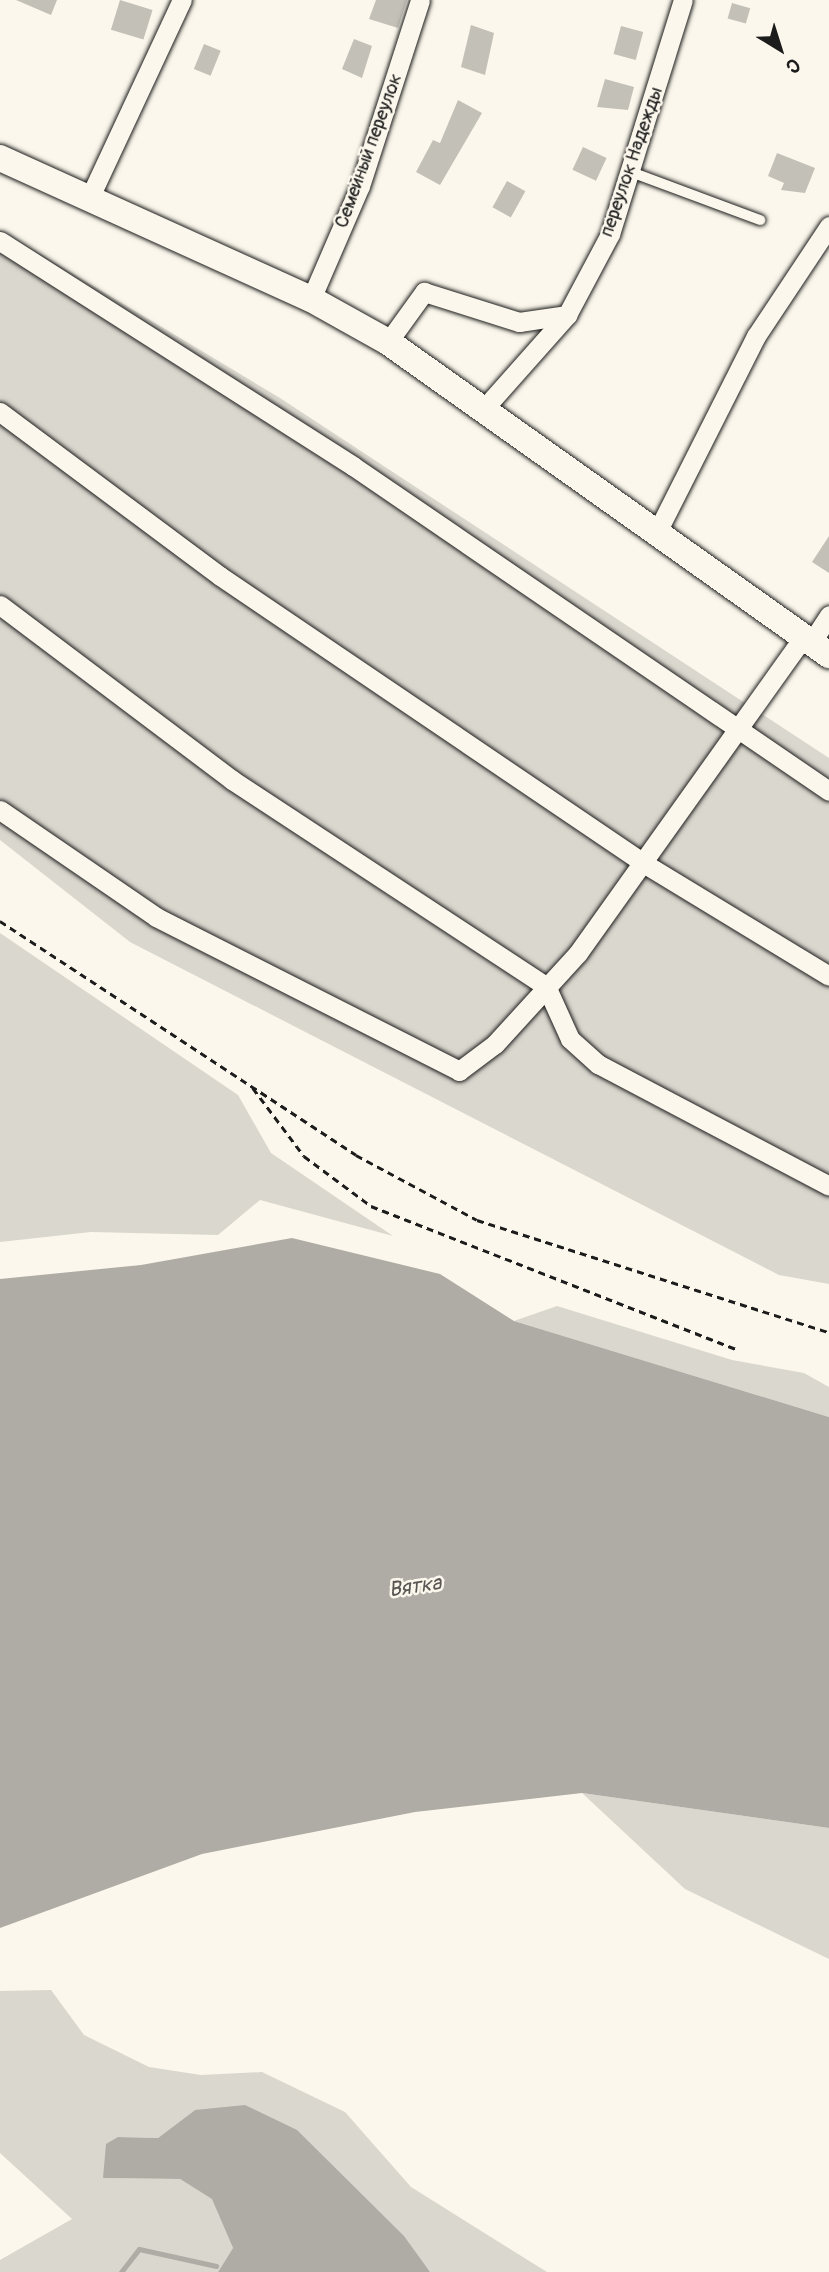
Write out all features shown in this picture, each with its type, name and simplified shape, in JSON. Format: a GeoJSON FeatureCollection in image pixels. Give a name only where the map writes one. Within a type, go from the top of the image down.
{"type":"FeatureCollection","features":[{"type":"Feature","properties":{"kind":"street"},"geometry":{"type":"LineString","coordinates":[[89,199],[182,0]]}},
{"type":"Feature","properties":{"kind":"street","name":"Семейный переулок"},"geometry":{"type":"LineString","coordinates":[[311,299],[360,186],[420,0]]}},
{"type":"Feature","properties":{"kind":"street","name":"переулок Надежды"},"geometry":{"type":"LineString","coordinates":[[481,412],[567,315],[610,234],[683,0]]}},
{"type":"Feature","properties":{"kind":"street"},"geometry":{"type":"LineString","coordinates":[[0,158],[311,299],[388,342],[481,412],[814,645]]}},
{"type":"Feature","properties":{"kind":"street"},"geometry":{"type":"LineString","coordinates":[[656,534],[756,335],[829,226]]}},
{"type":"Feature","properties":{"kind":"street"},"geometry":{"type":"LineString","coordinates":[[0,241],[353,466],[829,791]]}},
{"type":"Feature","properties":{"kind":"street"},"geometry":{"type":"LineString","coordinates":[[388,342],[424,292],[519,322],[567,315]]}},
{"type":"Feature","properties":{"kind":"street"},"geometry":{"type":"LineString","coordinates":[[0,412],[220,576],[645,864],[829,976]]}},
{"type":"Feature","properties":{"kind":"street"},"geometry":{"type":"LineString","coordinates":[[0,605],[232,780],[546,986],[570,1039],[598,1064],[829,1186]]}},
{"type":"Feature","properties":{"kind":"street"},"geometry":{"type":"LineString","coordinates":[[0,810],[156,918],[459,1071],[495,1044],[645,864],[741,729],[814,645],[829,615]]}},
{"type":"Feature","properties":{"kind":"lane"},"geometry":{"type":"LineString","coordinates":[[631,172],[760,220]]}},
{"type":"Feature","properties":{"kind":"path"},"geometry":{"type":"LineString","coordinates":[[0,921],[356,1155],[477,1220],[829,1332]]}},
{"type":"Feature","properties":{"kind":"path"},"geometry":{"type":"LineString","coordinates":[[251,1085],[304,1156],[371,1206],[736,1349]]}},
{"type":"Feature","properties":{"kind":"shaded area"},"geometry":{"type":"Polygon","coordinates":[[[0,230],[280,398],[829,758],[829,1284],[779,1275],[130,942],[0,840],[0,230]]]}},
{"type":"Feature","properties":{"kind":"shaded area"},"geometry":{"type":"Polygon","coordinates":[[[0,933],[238,1095],[271,1153],[393,1236],[260,1200],[218,1235],[91,1232],[0,1242],[0,933]]]}},
{"type":"Feature","properties":{"kind":"shaded area"},"geometry":{"type":"Polygon","coordinates":[[[557,1306],[732,1360],[804,1373],[829,1387],[829,1417],[514,1321],[557,1306]]]}},
{"type":"Feature","properties":{"kind":"shaded area"},"geometry":{"type":"Polygon","coordinates":[[[582,1793],[829,1828],[829,1959],[685,1889],[582,1793]]]}},
{"type":"Feature","properties":{"kind":"shaded area"},"geometry":{"type":"Polygon","coordinates":[[[51,1990],[84,2035],[149,2067],[201,2075],[262,2072],[345,2112],[411,2187],[547,2272],[430,2272],[367,2202],[195,2110],[158,2138],[118,2137],[103,2178],[180,2179],[213,2199],[233,2248],[218,2272],[0,2272],[0,2260],[72,2219],[0,2153],[0,1991],[51,1990]]]}},
{"type":"Feature","properties":{"kind":"water","name":"Вятка"},"geometry":{"type":"Polygon","coordinates":[[[292,1238],[440,1274],[514,1321],[829,1417],[829,1828],[582,1793],[415,1812],[202,1854],[0,1928],[0,1279],[141,1265],[292,1238]]]}},
{"type":"Feature","properties":{"kind":"water"},"geometry":{"type":"Polygon","coordinates":[[[245,2105],[297,2130],[404,2236],[430,2272],[218,2272],[233,2248],[212,2199],[180,2179],[103,2178],[106,2144],[118,2137],[158,2138],[195,2110],[245,2105]]]}},
{"type":"Feature","properties":{"kind":"building"},"geometry":{"type":"Polygon","coordinates":[[[16,0],[57,0],[51,15],[16,0]]]}},
{"type":"Feature","properties":{"kind":"building"},"geometry":{"type":"Polygon","coordinates":[[[120,0],[153,10],[143,40],[111,30],[120,0]]]}},
{"type":"Feature","properties":{"kind":"building"},"geometry":{"type":"Polygon","coordinates":[[[376,0],[407,0],[398,28],[369,19],[376,0]]]}},
{"type":"Feature","properties":{"kind":"building"},"geometry":{"type":"Polygon","coordinates":[[[732,3],[750,8],[746,24],[728,18],[732,3]]]}},
{"type":"Feature","properties":{"kind":"building"},"geometry":{"type":"Polygon","coordinates":[[[471,25],[494,33],[485,75],[461,67],[471,25]]]}},
{"type":"Feature","properties":{"kind":"building"},"geometry":{"type":"Polygon","coordinates":[[[621,26],[643,32],[636,60],[613,54],[621,26]]]}},
{"type":"Feature","properties":{"kind":"building"},"geometry":{"type":"Polygon","coordinates":[[[354,39],[372,46],[362,78],[342,69],[354,39]]]}},
{"type":"Feature","properties":{"kind":"building"},"geometry":{"type":"Polygon","coordinates":[[[204,44],[221,51],[211,76],[194,69],[204,44]]]}},
{"type":"Feature","properties":{"kind":"building"},"geometry":{"type":"Polygon","coordinates":[[[605,79],[634,87],[628,110],[597,107],[605,79]]]}},
{"type":"Feature","properties":{"kind":"building"},"geometry":{"type":"Polygon","coordinates":[[[458,100],[482,113],[440,185],[416,172],[433,140],[440,143],[458,100]]]}},
{"type":"Feature","properties":{"kind":"building"},"geometry":{"type":"Polygon","coordinates":[[[583,147],[607,158],[596,181],[572,170],[583,147]]]}},
{"type":"Feature","properties":{"kind":"building"},"geometry":{"type":"Polygon","coordinates":[[[777,153],[815,168],[805,193],[781,190],[784,183],[768,176],[777,153]]]}},
{"type":"Feature","properties":{"kind":"building"},"geometry":{"type":"Polygon","coordinates":[[[507,181],[525,191],[511,217],[492,207],[507,181]]]}},
{"type":"Feature","properties":{"kind":"building"},"geometry":{"type":"Polygon","coordinates":[[[829,536],[829,573],[812,562],[829,536]]]}},
{"type":"Feature","properties":{"kind":"waterway"},"geometry":{"type":"LineString","coordinates":[[121,2272],[139,2249],[216,2266]]}}]}
